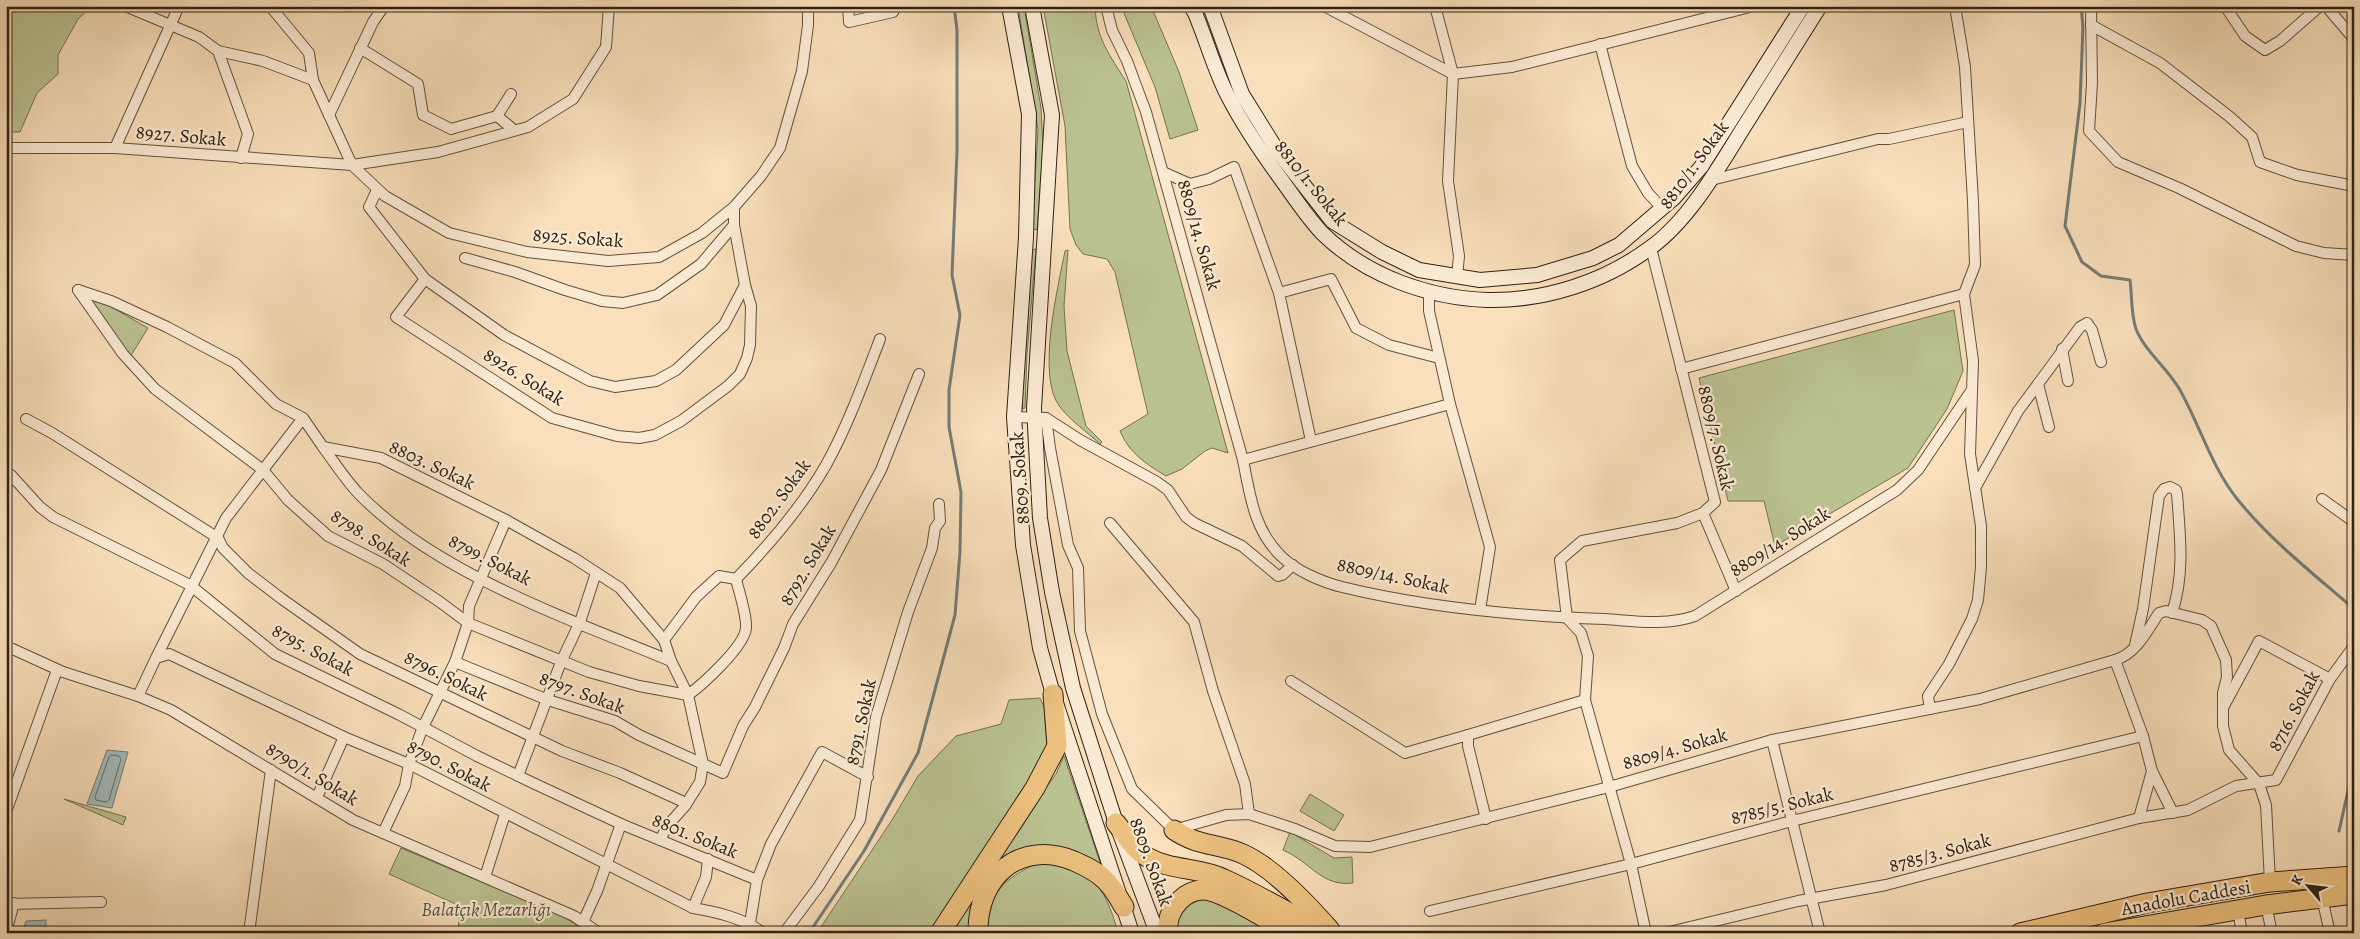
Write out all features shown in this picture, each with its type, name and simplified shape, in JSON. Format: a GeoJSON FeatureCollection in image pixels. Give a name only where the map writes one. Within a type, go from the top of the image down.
{"type":"FeatureCollection","features":[{"type":"Feature","properties":{"kind":"highway"},"geometry":{"type":"LineString","coordinates":[[940,933],[1036,788],[1058,746],[1053,694]]}},
{"type":"Feature","properties":{"kind":"highway"},"geometry":{"type":"LineString","coordinates":[[1116,823],[1137,849],[1147,857],[1172,867],[1200,870],[1223,878],[1326,933]]}},
{"type":"Feature","properties":{"kind":"highway"},"geometry":{"type":"LineString","coordinates":[[1174,830],[1187,838],[1244,854],[1308,905],[1333,933]]}},
{"type":"Feature","properties":{"kind":"highway"},"geometry":{"type":"LineString","coordinates":[[978,933],[981,905],[994,878],[1015,860],[1043,853],[1058,854],[1092,869],[1104,878],[1124,907]]}},
{"type":"Feature","properties":{"kind":"highway","name":"Anadolu Caddesi"},"geometry":{"type":"LineString","coordinates":[[2020,933],[2147,902],[2270,882],[2354,876]]}},
{"type":"Feature","properties":{"kind":"highway"},"geometry":{"type":"LineString","coordinates":[[1168,933],[1167,920],[1175,906],[1193,891],[1204,890],[1225,897],[1290,933]]}},
{"type":"Feature","properties":{"kind":"highway","name":"Anadolu Caddesi"},"geometry":{"type":"LineString","coordinates":[[2104,933],[2266,905],[2354,894]]}},
{"type":"Feature","properties":{"kind":"street"},"geometry":{"type":"LineString","coordinates":[[125,6],[200,37],[218,51],[263,61],[313,80]]}},
{"type":"Feature","properties":{"kind":"street"},"geometry":{"type":"LineString","coordinates":[[115,148],[179,6]]}},
{"type":"Feature","properties":{"kind":"street"},"geometry":{"type":"LineString","coordinates":[[270,6],[309,53],[313,80],[352,165],[377,190],[369,208],[425,279],[504,335],[590,381],[615,386],[656,381],[676,370],[724,325],[745,285]]}},
{"type":"Feature","properties":{"kind":"street"},"geometry":{"type":"LineString","coordinates":[[329,115],[373,22],[384,6]]}},
{"type":"Feature","properties":{"kind":"street","name":"8927. Sokak"},"geometry":{"type":"LineString","coordinates":[[6,148],[115,148],[352,165],[438,152],[528,127],[573,99],[606,47],[609,6]]}},
{"type":"Feature","properties":{"kind":"street","name":"8925. Sokak"},"geometry":{"type":"LineString","coordinates":[[377,190],[449,233],[527,252],[608,261],[659,257],[702,233],[734,207],[761,176],[780,148],[802,71],[808,25],[808,6]]}},
{"type":"Feature","properties":{"kind":"street"},"geometry":{"type":"LineString","coordinates":[[848,6],[849,22],[893,12],[896,6]]}},
{"type":"Feature","properties":{"kind":"street","name":"8809. Sokak"},"geometry":{"type":"LineString","coordinates":[[1009,6],[1029,114],[1026,237],[1014,417],[1023,545],[1040,648],[1053,694],[1132,933]]}},
{"type":"Feature","properties":{"kind":"street","name":"8809. Sokak"},"geometry":{"type":"LineString","coordinates":[[1032,6],[1052,115],[1040,417],[1040,518],[1052,592],[1073,688],[1116,823],[1157,933]]}},
{"type":"Feature","properties":{"kind":"street","name":"8809/14. Sokak"},"geometry":{"type":"LineString","coordinates":[[1106,6],[1112,30],[1127,61],[1146,112],[1243,460],[1252,506],[1265,538],[1292,565],[1340,586],[1432,605],[1567,618],[1664,622],[1684,620],[1695,616],[1898,490],[1918,470],[1971,390]]}},
{"type":"Feature","properties":{"kind":"street","name":"8810/1. Sokak"},"geometry":{"type":"LineString","coordinates":[[1191,6],[1228,96],[1256,144],[1322,232],[1351,256],[1387,277],[1429,293],[1464,299],[1524,299],[1565,289],[1600,277],[1651,248],[1689,210],[1712,180],[1820,6]]}},
{"type":"Feature","properties":{"kind":"street","name":"8810/1. Sokak"},"geometry":{"type":"LineString","coordinates":[[1210,6],[1242,94],[1278,152],[1332,220],[1382,252],[1420,270],[1480,280],[1537,275],[1593,258],[1619,245],[1662,208],[1701,167],[1803,6]]}},
{"type":"Feature","properties":{"kind":"street"},"geometry":{"type":"LineString","coordinates":[[1324,6],[1453,74],[1512,67],[1754,6]]}},
{"type":"Feature","properties":{"kind":"street"},"geometry":{"type":"LineString","coordinates":[[1435,6],[1453,74],[1448,181],[1459,256],[1457,277]]}},
{"type":"Feature","properties":{"kind":"street"},"geometry":{"type":"LineString","coordinates":[[1930,709],[1928,696],[1963,637],[1978,600],[1981,567],[1982,526],[1974,488],[1970,454],[1973,361],[1964,294],[1975,265],[1965,67],[1955,6]]}},
{"type":"Feature","properties":{"kind":"street"},"geometry":{"type":"LineString","coordinates":[[2091,6],[2092,83],[2089,131],[2118,162],[2179,188],[2296,246],[2324,253],[2354,255]]}},
{"type":"Feature","properties":{"kind":"street"},"geometry":{"type":"LineString","coordinates":[[2225,6],[2245,36],[2265,50],[2280,41],[2320,6]]}},
{"type":"Feature","properties":{"kind":"street"},"geometry":{"type":"LineString","coordinates":[[2326,6],[2354,39]]}},
{"type":"Feature","properties":{"kind":"street"},"geometry":{"type":"LineString","coordinates":[[2091,24],[2143,52],[2194,88],[2252,137],[2260,162],[2297,175],[2354,186]]}},
{"type":"Feature","properties":{"kind":"street"},"geometry":{"type":"LineString","coordinates":[[1600,44],[1632,166],[1648,193],[1662,208]]}},
{"type":"Feature","properties":{"kind":"street"},"geometry":{"type":"LineString","coordinates":[[360,48],[418,84],[423,115],[451,130],[497,116],[511,94]]}},
{"type":"Feature","properties":{"kind":"street"},"geometry":{"type":"LineString","coordinates":[[218,51],[248,134],[241,158]]}},
{"type":"Feature","properties":{"kind":"street"},"geometry":{"type":"LineString","coordinates":[[497,116],[514,130]]}},
{"type":"Feature","properties":{"kind":"street"},"geometry":{"type":"LineString","coordinates":[[1712,180],[1878,140],[1968,122]]}},
{"type":"Feature","properties":{"kind":"street"},"geometry":{"type":"LineString","coordinates":[[1163,172],[1190,184],[1209,179],[1234,167],[1279,293],[1312,441]]}},
{"type":"Feature","properties":{"kind":"street","name":"8926. Sokak"},"geometry":{"type":"LineString","coordinates":[[425,279],[396,318],[552,418],[617,436],[639,438],[655,435],[681,421],[728,386],[740,374],[750,345],[752,306],[745,285],[734,225],[734,207]]}},
{"type":"Feature","properties":{"kind":"street"},"geometry":{"type":"LineString","coordinates":[[465,258],[515,272],[602,301],[623,303],[657,295],[701,264],[734,225]]}},
{"type":"Feature","properties":{"kind":"street","name":"8809/7. Sokak"},"geometry":{"type":"LineString","coordinates":[[1567,618],[1560,560],[1582,541],[1677,523],[1703,513],[1715,502],[1651,248]]}},
{"type":"Feature","properties":{"kind":"street"},"geometry":{"type":"LineString","coordinates":[[1279,293],[1331,279],[1356,328],[1390,346],[1439,358]]}},
{"type":"Feature","properties":{"kind":"street","name":"8798. Sokak"},"geometry":{"type":"LineString","coordinates":[[303,418],[276,404],[235,363],[167,327],[111,301],[78,290],[123,354],[155,389],[263,470],[288,500],[328,536],[383,564],[468,623],[561,662],[639,686],[688,695]]}},
{"type":"Feature","properties":{"kind":"street"},"geometry":{"type":"LineString","coordinates":[[1429,293],[1429,310],[1450,404],[1490,547],[1480,610]]}},
{"type":"Feature","properties":{"kind":"street"},"geometry":{"type":"LineString","coordinates":[[1681,368],[1964,294]]}},
{"type":"Feature","properties":{"kind":"street"},"geometry":{"type":"LineString","coordinates":[[1974,488],[2018,411],[2062,349],[2080,327],[2087,323],[2092,330],[2101,362]]}},
{"type":"Feature","properties":{"kind":"street","name":"8802. Sokak"},"geometry":{"type":"LineString","coordinates":[[736,579],[796,511],[825,465],[839,438],[880,339]]}},
{"type":"Feature","properties":{"kind":"street"},"geometry":{"type":"LineString","coordinates":[[2062,349],[2068,381]]}},
{"type":"Feature","properties":{"kind":"street","name":"8792. Sokak"},"geometry":{"type":"LineString","coordinates":[[723,773],[743,726],[756,706],[784,648],[793,624],[831,563],[881,470],[919,374]]}},
{"type":"Feature","properties":{"kind":"street"},"geometry":{"type":"LineString","coordinates":[[2038,384],[2049,427]]}},
{"type":"Feature","properties":{"kind":"street"},"geometry":{"type":"LineString","coordinates":[[1243,460],[1450,404]]}},
{"type":"Feature","properties":{"kind":"street"},"geometry":{"type":"LineString","coordinates":[[1014,417],[1040,417],[1163,485],[1186,516],[1194,523],[1242,546],[1278,576],[1282,575],[1292,565]]}},
{"type":"Feature","properties":{"kind":"street"},"geometry":{"type":"LineString","coordinates":[[1040,417],[1050,448],[1068,545],[1078,568],[1080,631],[1102,714],[1132,790],[1174,830],[1226,815],[1248,814],[1245,784],[1213,691],[1194,622],[1110,523]]}},
{"type":"Feature","properties":{"kind":"street"},"geometry":{"type":"LineString","coordinates":[[138,696],[218,538],[226,518],[303,418],[323,447]]}},
{"type":"Feature","properties":{"kind":"street"},"geometry":{"type":"LineString","coordinates":[[26,419],[52,433],[218,538]]}},
{"type":"Feature","properties":{"kind":"street","name":"8803. Sokak"},"geometry":{"type":"LineString","coordinates":[[323,447],[381,458],[506,520],[620,588],[664,640],[671,661],[688,695],[703,764]]}},
{"type":"Feature","properties":{"kind":"street","name":"8799. Sokak"},"geometry":{"type":"LineString","coordinates":[[323,447],[357,492],[389,521],[445,558],[482,580],[671,661]]}},
{"type":"Feature","properties":{"kind":"street","name":"8795. Sokak"},"geometry":{"type":"LineString","coordinates":[[11,475],[40,507],[53,517],[146,562],[193,588],[274,654],[518,776],[621,824]]}},
{"type":"Feature","properties":{"kind":"street"},"geometry":{"type":"LineString","coordinates":[[2134,649],[2143,609],[2159,496],[2164,489],[2170,487],[2176,490],[2177,494],[2181,555],[2181,578],[2172,613]]}},
{"type":"Feature","properties":{"kind":"street"},"geometry":{"type":"LineString","coordinates":[[2322,499],[2354,522]]}},
{"type":"Feature","properties":{"kind":"street","name":"8791. Sokak"},"geometry":{"type":"LineString","coordinates":[[784,933],[819,886],[860,820],[876,717],[908,612],[932,548],[935,528],[940,520],[939,504]]}},
{"type":"Feature","properties":{"kind":"street"},"geometry":{"type":"LineString","coordinates":[[1703,513],[1736,591]]}},
{"type":"Feature","properties":{"kind":"street"},"geometry":{"type":"LineString","coordinates":[[383,833],[405,786],[409,764],[423,727],[455,662],[468,623],[469,606],[482,580],[506,520]]}},
{"type":"Feature","properties":{"kind":"street","name":"8796. Sokak"},"geometry":{"type":"LineString","coordinates":[[218,538],[224,548],[248,572],[282,599],[360,654],[440,691],[469,708],[533,736],[562,752],[620,773],[686,804]]}},
{"type":"Feature","properties":{"kind":"street"},"geometry":{"type":"LineString","coordinates":[[518,776],[561,662],[580,622],[596,573]]}},
{"type":"Feature","properties":{"kind":"street"},"geometry":{"type":"LineString","coordinates":[[664,640],[696,597],[719,576],[736,579],[746,629],[738,644],[706,682],[688,695]]}},
{"type":"Feature","properties":{"kind":"street"},"geometry":{"type":"LineString","coordinates":[[2134,649],[2159,612],[2166,611],[2202,620],[2210,626],[2226,660],[2227,677],[2223,693],[2223,726],[2229,750],[2259,784],[2266,805],[2270,882]]}},
{"type":"Feature","properties":{"kind":"street"},"geometry":{"type":"LineString","coordinates":[[1567,618],[1581,633],[1588,656],[1585,700],[1631,864],[1646,933]]}},
{"type":"Feature","properties":{"kind":"street"},"geometry":{"type":"LineString","coordinates":[[2223,709],[2259,641],[2330,679]]}},
{"type":"Feature","properties":{"kind":"street","name":"8790/1. Sokak"},"geometry":{"type":"LineString","coordinates":[[6,646],[57,670],[138,696],[171,710],[354,820],[583,922],[599,933]]}},
{"type":"Feature","properties":{"kind":"street","name":"8716. Sokak"},"geometry":{"type":"LineString","coordinates":[[2259,784],[2276,780],[2330,679],[2354,646]]}},
{"type":"Feature","properties":{"kind":"street","name":"8809/4. Sokak"},"geometry":{"type":"LineString","coordinates":[[1248,814],[1282,824],[1335,846],[1370,846],[1486,819],[1609,787],[1772,740],[1980,699],[2126,657],[2134,649]]}},
{"type":"Feature","properties":{"kind":"street","name":"8790. Sokak"},"geometry":{"type":"LineString","coordinates":[[156,658],[169,654],[344,737],[409,764],[693,908],[711,911],[750,924],[763,933]]}},
{"type":"Feature","properties":{"kind":"street"},"geometry":{"type":"LineString","coordinates":[[2115,660],[2143,736],[2152,771],[2173,813]]}},
{"type":"Feature","properties":{"kind":"street","name":"8797. Sokak"},"geometry":{"type":"LineString","coordinates":[[455,662],[548,700],[616,721],[639,735],[723,773]]}},
{"type":"Feature","properties":{"kind":"street"},"geometry":{"type":"LineString","coordinates":[[6,812],[57,670]]}},
{"type":"Feature","properties":{"kind":"street"},"geometry":{"type":"LineString","coordinates":[[1291,681],[1405,753],[1585,700]]}},
{"type":"Feature","properties":{"kind":"street"},"geometry":{"type":"LineString","coordinates":[[1468,735],[1468,746],[1486,819]]}},
{"type":"Feature","properties":{"kind":"street","name":"8785/5. Sokak"},"geometry":{"type":"LineString","coordinates":[[1430,911],[1631,864],[1792,821],[2143,736]]}},
{"type":"Feature","properties":{"kind":"street"},"geometry":{"type":"LineString","coordinates":[[317,797],[344,737]]}},
{"type":"Feature","properties":{"kind":"street"},"geometry":{"type":"LineString","coordinates":[[1772,740],[1820,933]]}},
{"type":"Feature","properties":{"kind":"street"},"geometry":{"type":"LineString","coordinates":[[750,924],[757,880],[789,808],[822,752],[868,777]]}},
{"type":"Feature","properties":{"kind":"street"},"geometry":{"type":"LineString","coordinates":[[660,840],[668,825],[686,804],[700,782],[703,764]]}},
{"type":"Feature","properties":{"kind":"street"},"geometry":{"type":"LineString","coordinates":[[248,933],[271,770]]}},
{"type":"Feature","properties":{"kind":"street"},"geometry":{"type":"LineString","coordinates":[[2139,818],[2152,771]]}},
{"type":"Feature","properties":{"kind":"street","name":"8785/3. Sokak"},"geometry":{"type":"LineString","coordinates":[[1665,933],[1812,898],[1886,885],[2139,818],[2188,810],[2236,786],[2259,784]]}},
{"type":"Feature","properties":{"kind":"street"},"geometry":{"type":"LineString","coordinates":[[485,877],[505,814]]}},
{"type":"Feature","properties":{"kind":"street"},"geometry":{"type":"LineString","coordinates":[[583,922],[621,824]]}},
{"type":"Feature","properties":{"kind":"street","name":"8801. Sokak"},"geometry":{"type":"LineString","coordinates":[[621,824],[757,880]]}},
{"type":"Feature","properties":{"kind":"street"},"geometry":{"type":"LineString","coordinates":[[693,908],[706,877],[708,859]]}},
{"type":"Feature","properties":{"kind":"street"},"geometry":{"type":"LineString","coordinates":[[2322,898],[2330,933]]}},
{"type":"Feature","properties":{"kind":"street"},"geometry":{"type":"LineString","coordinates":[[6,932],[10,904],[101,902]]}},
{"type":"Feature","properties":{"kind":"street"},"geometry":{"type":"LineString","coordinates":[[2266,905],[2272,933]]}},
{"type":"Feature","properties":{"kind":"street"},"geometry":{"type":"LineString","coordinates":[[2238,910],[2242,933]]}},
{"type":"Feature","properties":{"kind":"green space"},"geometry":{"type":"Polygon","coordinates":[[[92,6],[78,19],[58,55],[58,74],[37,93],[20,132],[6,132],[6,12],[92,6]]]}},
{"type":"Feature","properties":{"kind":"green space"},"geometry":{"type":"Polygon","coordinates":[[[1018,6],[1024,6],[1041,108],[1043,148],[1037,230],[1032,229],[1038,130],[1018,6]]]}},
{"type":"Feature","properties":{"kind":"green space"},"geometry":{"type":"Polygon","coordinates":[[[1043,6],[1095,6],[1101,37],[1109,55],[1126,81],[1228,453],[1212,448],[1205,451],[1182,469],[1166,476],[1133,452],[1120,431],[1148,414],[1115,272],[1107,259],[1083,254],[1076,245],[1070,229],[1065,126],[1043,6]]]}},
{"type":"Feature","properties":{"kind":"green space"},"geometry":{"type":"Polygon","coordinates":[[[1121,6],[1151,6],[1179,72],[1198,130],[1170,139],[1155,87],[1121,6]]]}},
{"type":"Feature","properties":{"kind":"green space"},"geometry":{"type":"Polygon","coordinates":[[[1036,249],[1027,354],[1025,408],[1023,409],[1021,389],[1031,250],[1036,249]]]}},
{"type":"Feature","properties":{"kind":"green space"},"geometry":{"type":"Polygon","coordinates":[[[1068,250],[1064,306],[1067,351],[1086,426],[1102,442],[1100,444],[1074,422],[1060,407],[1053,393],[1050,375],[1049,354],[1054,308],[1065,251],[1068,250]]]}},
{"type":"Feature","properties":{"kind":"green space"},"geometry":{"type":"Polygon","coordinates":[[[97,299],[148,328],[130,357],[90,307],[97,299]]]}},
{"type":"Feature","properties":{"kind":"green space"},"geometry":{"type":"Polygon","coordinates":[[[1954,310],[1963,371],[1947,409],[1908,468],[1775,546],[1764,501],[1728,501],[1699,378],[1954,310]]]}},
{"type":"Feature","properties":{"kind":"green space"},"geometry":{"type":"Polygon","coordinates":[[[1040,698],[1044,707],[1047,747],[1038,768],[929,933],[817,933],[892,820],[918,776],[956,736],[1001,724],[1009,700],[1040,698]]]}},
{"type":"Feature","properties":{"kind":"green space"},"geometry":{"type":"Polygon","coordinates":[[[1064,756],[1101,865],[1069,849],[1049,848],[1014,855],[972,933],[947,933],[1016,828],[1056,774],[1064,756]]]}},
{"type":"Feature","properties":{"kind":"green space"},"geometry":{"type":"Polygon","coordinates":[[[1310,794],[1344,815],[1334,831],[1300,811],[1310,794]]]}},
{"type":"Feature","properties":{"kind":"green space"},"geometry":{"type":"Polygon","coordinates":[[[64,799],[126,817],[123,825],[64,799]]]}},
{"type":"Feature","properties":{"kind":"green space"},"geometry":{"type":"Polygon","coordinates":[[[1290,832],[1334,858],[1352,857],[1353,883],[1332,881],[1283,850],[1290,832]]]}},
{"type":"Feature","properties":{"kind":"green space","name":"Balatçık Mezarlığı"},"geometry":{"type":"Polygon","coordinates":[[[401,848],[566,918],[587,933],[458,933],[460,906],[389,874],[401,848]]]}},
{"type":"Feature","properties":{"kind":"green space"},"geometry":{"type":"Polygon","coordinates":[[[1040,862],[1071,865],[1092,879],[1104,895],[1118,933],[988,933],[991,907],[1001,888],[1017,874],[1040,862]]]}},
{"type":"Feature","properties":{"kind":"green space"},"geometry":{"type":"Polygon","coordinates":[[[1205,898],[1216,901],[1277,933],[1175,933],[1178,919],[1184,910],[1192,903],[1205,898]]]}},
{"type":"Feature","properties":{"kind":"water"},"geometry":{"type":"Polygon","coordinates":[[[107,750],[128,752],[112,808],[87,804],[107,750]]]}},
{"type":"Feature","properties":{"kind":"water"},"geometry":{"type":"Polygon","coordinates":[[[46,920],[46,933],[22,933],[26,921],[46,920]]]}},
{"type":"Feature","properties":{"kind":"waterway"},"geometry":{"type":"LineString","coordinates":[[809,933],[864,851],[918,753],[955,615],[960,552],[961,492],[949,427],[949,390],[960,315],[952,275],[957,151],[957,30],[954,6]]}},
{"type":"Feature","properties":{"kind":"waterway"},"geometry":{"type":"LineString","coordinates":[[2081,6],[2083,27],[2080,103],[2065,226],[2082,262],[2101,276],[2130,280],[2133,318],[2136,329],[2150,352],[2180,390],[2213,461],[2238,500],[2279,544],[2354,609]]}},
{"type":"Feature","properties":{"kind":"waterway"},"geometry":{"type":"LineString","coordinates":[[2339,831],[2354,764]]}}]}
